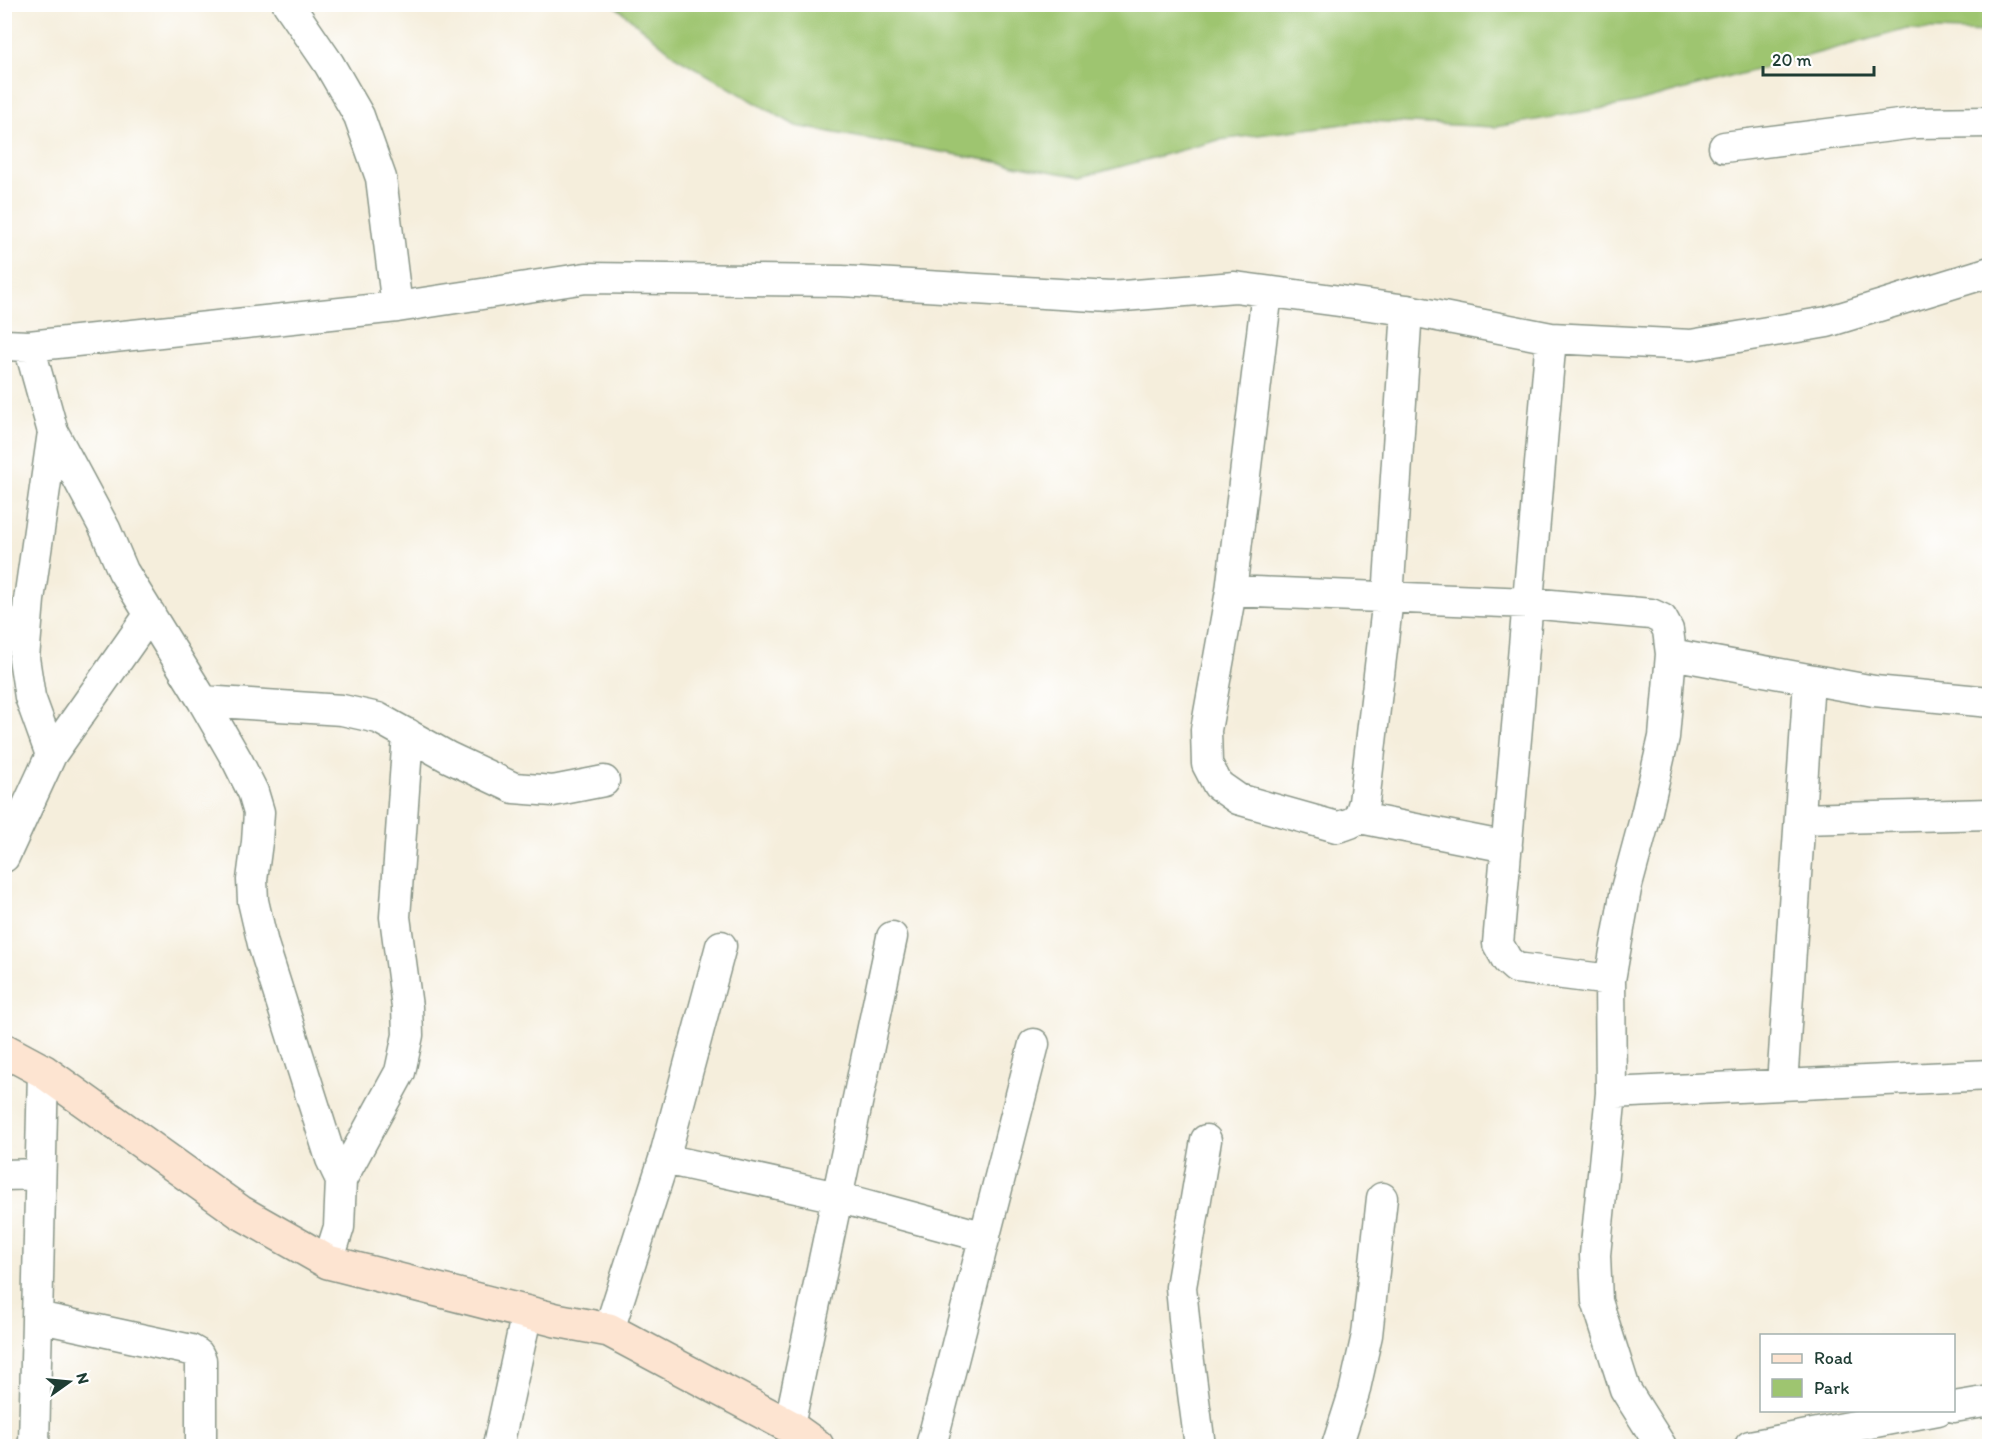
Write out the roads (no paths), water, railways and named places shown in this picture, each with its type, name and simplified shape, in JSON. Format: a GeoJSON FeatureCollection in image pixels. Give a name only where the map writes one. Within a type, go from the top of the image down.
{"type":"FeatureCollection","features":[{"type":"Feature","properties":{"kind":"street"},"geometry":{"type":"LineString","coordinates":[[288,4],[329,64],[359,116],[381,178],[397,307]]}},
{"type":"Feature","properties":{"kind":"street"},"geometry":{"type":"LineString","coordinates":[[1724,147],[1915,123],[1989,122]]}},
{"type":"Feature","properties":{"kind":"street"},"geometry":{"type":"LineString","coordinates":[[341,1180],[331,1159],[302,1069],[263,944],[253,902],[252,880],[259,812],[256,802],[238,762],[203,701],[123,571],[105,529],[53,432],[17,345],[397,307],[586,278],[842,281],[1111,297],[1235,287],[1407,310],[1551,338],[1691,345],[1827,322],[1989,272]]}},
{"type":"Feature","properties":{"kind":"street"},"geometry":{"type":"LineString","coordinates":[[1267,292],[1231,591],[1206,730],[1207,764],[1218,785],[1238,799],[1337,827],[1350,824],[1360,818],[1507,847]]}},
{"type":"Feature","properties":{"kind":"street"},"geometry":{"type":"LineString","coordinates":[[1360,818],[1364,802],[1388,598],[1407,310]]}},
{"type":"Feature","properties":{"kind":"street"},"geometry":{"type":"LineString","coordinates":[[1551,338],[1498,944],[1507,960],[1516,968],[1610,980]]}},
{"type":"Feature","properties":{"kind":"street"},"geometry":{"type":"LineString","coordinates":[[51,754],[30,697],[24,658],[29,600],[53,432]]}},
{"type":"Feature","properties":{"kind":"street"},"geometry":{"type":"LineString","coordinates":[[1231,591],[1529,603],[1651,614],[1662,619],[1668,630],[1671,654],[1664,737],[1626,889],[1610,980],[1611,1093],[1595,1255],[1597,1301],[1625,1389],[1661,1446]]}},
{"type":"Feature","properties":{"kind":"street"},"geometry":{"type":"LineString","coordinates":[[4,857],[51,754],[150,614]]}},
{"type":"Feature","properties":{"kind":"street"},"geometry":{"type":"LineString","coordinates":[[1671,654],[1874,691],[1989,702]]}},
{"type":"Feature","properties":{"kind":"street"},"geometry":{"type":"LineString","coordinates":[[1782,1085],[1809,680]]}},
{"type":"Feature","properties":{"kind":"street"},"geometry":{"type":"LineString","coordinates":[[203,701],[342,710],[378,718],[448,757],[514,788],[554,791],[604,781]]}},
{"type":"Feature","properties":{"kind":"street"},"geometry":{"type":"LineString","coordinates":[[328,1262],[339,1227],[341,1180],[400,1072],[408,1035],[395,917],[408,734]]}},
{"type":"Feature","properties":{"kind":"street"},"geometry":{"type":"LineString","coordinates":[[1800,819],[1989,814]]}},
{"type":"Feature","properties":{"kind":"street"},"geometry":{"type":"LineString","coordinates":[[789,1426],[892,937]]}},
{"type":"Feature","properties":{"kind":"street"},"geometry":{"type":"LineString","coordinates":[[609,1330],[664,1160],[721,946]]}},
{"type":"Feature","properties":{"kind":"street"},"geometry":{"type":"LineString","coordinates":[[931,1446],[1034,1044]]}},
{"type":"Feature","properties":{"kind":"street"},"geometry":{"type":"LineString","coordinates":[[4,1050],[43,1071],[240,1212],[328,1262],[556,1320],[609,1330],[789,1426],[817,1446]]}},
{"type":"Feature","properties":{"kind":"street"},"geometry":{"type":"LineString","coordinates":[[32,1446],[34,1444],[43,1071]]}},
{"type":"Feature","properties":{"kind":"street"},"geometry":{"type":"LineString","coordinates":[[1611,1093],[1989,1074]]}},
{"type":"Feature","properties":{"kind":"street"},"geometry":{"type":"LineString","coordinates":[[1200,1446],[1181,1287],[1206,1140]]}},
{"type":"Feature","properties":{"kind":"street"},"geometry":{"type":"LineString","coordinates":[[664,1160],[837,1197],[985,1237]]}},
{"type":"Feature","properties":{"kind":"street"},"geometry":{"type":"LineString","coordinates":[[4,1175],[40,1174]]}},
{"type":"Feature","properties":{"kind":"street"},"geometry":{"type":"LineString","coordinates":[[1337,1446],[1354,1393],[1367,1335],[1382,1198]]}},
{"type":"Feature","properties":{"kind":"street"},"geometry":{"type":"LineString","coordinates":[[498,1446],[527,1312]]}},
{"type":"Feature","properties":{"kind":"street"},"geometry":{"type":"LineString","coordinates":[[37,1317],[191,1350],[198,1354],[201,1360],[201,1446]]}},
{"type":"Feature","properties":{"kind":"street"},"geometry":{"type":"LineString","coordinates":[[1955,1407],[1989,1401]]}},
{"type":"Feature","properties":{"kind":"street"},"geometry":{"type":"LineString","coordinates":[[1750,1446],[1928,1412]]}}]}
